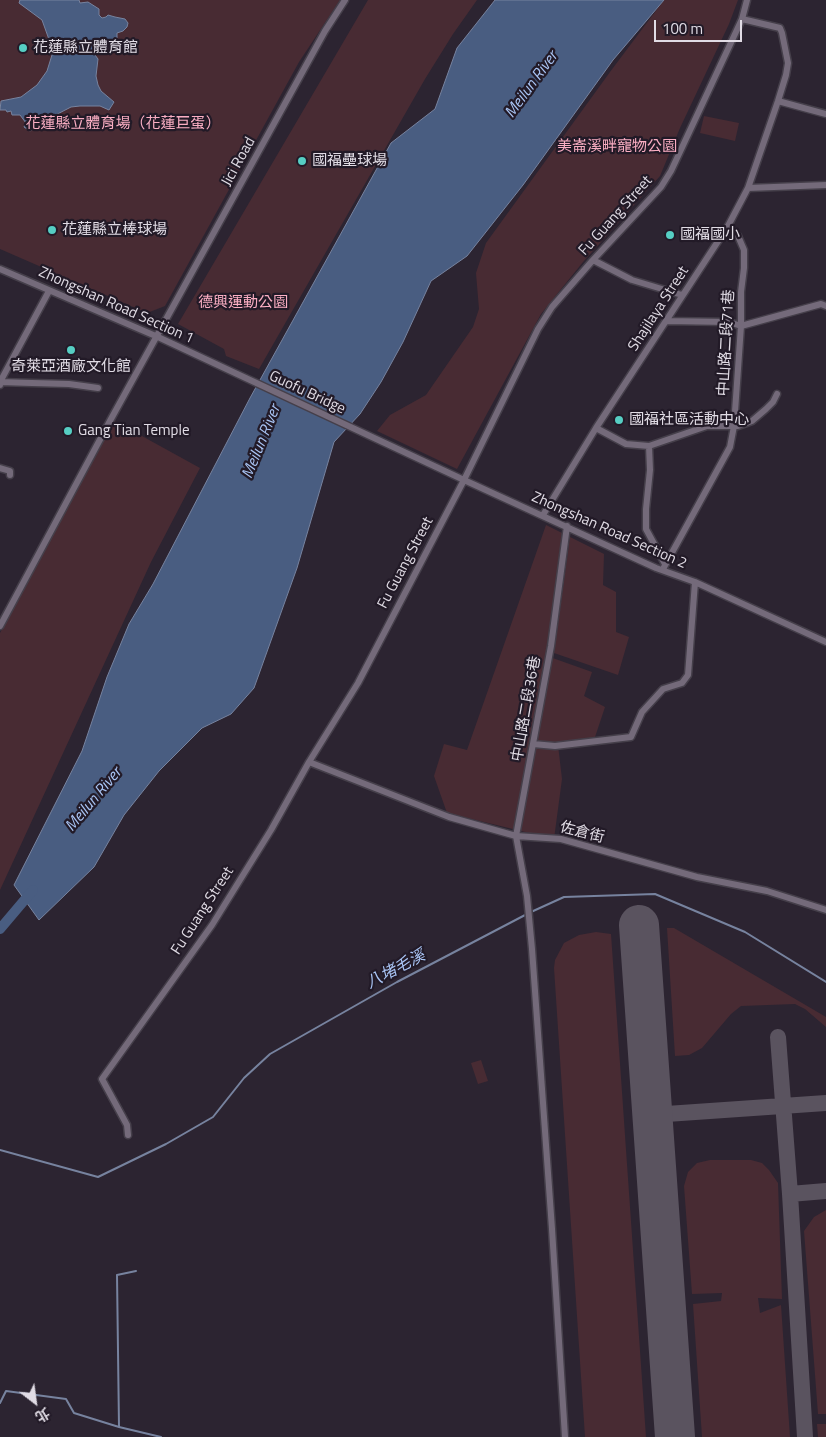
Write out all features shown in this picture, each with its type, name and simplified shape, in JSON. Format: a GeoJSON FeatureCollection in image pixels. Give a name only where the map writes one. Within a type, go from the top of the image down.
{"type":"FeatureCollection","features":[{"type":"Feature","properties":{"kind":"street","name":"Jici Road"},"geometry":{"type":"LineString","coordinates":[[0,626],[111,419],[325,32],[345,0]]}},
{"type":"Feature","properties":{"kind":"street","name":"Fu Guang Street"},"geometry":{"type":"LineString","coordinates":[[128,1135],[127,1125],[102,1080],[212,925],[358,683],[464,480],[538,329],[552,307],[660,187],[671,171],[742,19],[747,0]]}},
{"type":"Feature","properties":{"kind":"street","name":"Shajilaya Street"},"geometry":{"type":"LineString","coordinates":[[543,515],[596,428],[728,226],[748,188],[778,101],[788,63],[780,28],[742,19]]}},
{"type":"Feature","properties":{"kind":"street"},"geometry":{"type":"LineString","coordinates":[[778,101],[826,114]]}},
{"type":"Feature","properties":{"kind":"street"},"geometry":{"type":"LineString","coordinates":[[748,188],[826,185]]}},
{"type":"Feature","properties":{"kind":"street","name":"中山路二段71巷"},"geometry":{"type":"LineString","coordinates":[[664,567],[730,447],[734,426],[742,326],[741,292],[744,250],[738,236],[728,226]]}},
{"type":"Feature","properties":{"kind":"street"},"geometry":{"type":"LineString","coordinates":[[593,260],[632,280],[682,295]]}},
{"type":"Feature","properties":{"kind":"street","name":"Zhongshan Road Section 1"},"geometry":{"type":"LineString","coordinates":[[0,269],[158,337],[221,367]]}},
{"type":"Feature","properties":{"kind":"street"},"geometry":{"type":"LineString","coordinates":[[0,386],[0,382],[49,291]]}},
{"type":"Feature","properties":{"kind":"street"},"geometry":{"type":"LineString","coordinates":[[666,321],[729,322],[742,326],[824,305]]}},
{"type":"Feature","properties":{"kind":"street","name":"Guofu Bridge"},"geometry":{"type":"LineString","coordinates":[[221,367],[382,442]]}},
{"type":"Feature","properties":{"kind":"street"},"geometry":{"type":"LineString","coordinates":[[0,382],[68,384],[98,388]]}},
{"type":"Feature","properties":{"kind":"street"},"geometry":{"type":"LineString","coordinates":[[596,428],[626,444],[649,446],[707,426],[744,424],[759,416],[773,402],[776,394]]}},
{"type":"Feature","properties":{"kind":"street","name":"Zhongshan Road Section 2"},"geometry":{"type":"LineString","coordinates":[[382,442],[656,568],[664,567],[826,642]]}},
{"type":"Feature","properties":{"kind":"street"},"geometry":{"type":"LineString","coordinates":[[649,446],[650,470],[646,529],[664,567]]}},
{"type":"Feature","properties":{"kind":"street"},"geometry":{"type":"LineString","coordinates":[[0,468],[10,471],[10,475]]}},
{"type":"Feature","properties":{"kind":"street","name":"中山路二段36巷"},"geometry":{"type":"LineString","coordinates":[[565,1437],[552,1229],[527,896],[516,836],[551,646],[567,526]]}},
{"type":"Feature","properties":{"kind":"street"},"geometry":{"type":"LineString","coordinates":[[533,744],[555,746],[596,740],[631,738],[642,712],[663,689],[682,683],[688,675],[695,582]]}},
{"type":"Feature","properties":{"kind":"street","name":"佐倉街"},"geometry":{"type":"LineString","coordinates":[[309,762],[449,817],[516,836],[561,839],[697,877],[767,891],[826,910]]}},
{"type":"Feature","properties":{"kind":"green space","name":"花蓮縣立體育場（花蓮巨蛋）"},"geometry":{"type":"Polygon","coordinates":[[[0,0],[340,0],[299,62],[165,306],[147,313],[0,249],[0,0]]]}},
{"type":"Feature","properties":{"kind":"green space","name":"德興運動公園"},"geometry":{"type":"Polygon","coordinates":[[[368,0],[477,0],[425,79],[259,369],[226,356],[224,349],[178,324],[368,0]]]}},
{"type":"Feature","properties":{"kind":"green space","name":"美崙溪畔寵物公園"},"geometry":{"type":"Polygon","coordinates":[[[664,0],[738,0],[660,176],[583,262],[541,314],[457,469],[377,431],[390,415],[426,395],[473,327],[479,309],[476,273],[486,243],[664,0]]]}},
{"type":"Feature","properties":{"kind":"green space"},"geometry":{"type":"Polygon","coordinates":[[[704,116],[739,123],[735,141],[700,133],[704,116]]]}},
{"type":"Feature","properties":{"kind":"green space"},"geometry":{"type":"Polygon","coordinates":[[[111,419],[200,468],[151,562],[0,890],[0,633],[111,419]]]}},
{"type":"Feature","properties":{"kind":"green space"},"geometry":{"type":"Polygon","coordinates":[[[546,525],[562,533],[547,656],[592,672],[584,696],[605,707],[594,740],[558,745],[562,779],[554,839],[447,813],[434,776],[444,744],[467,750],[546,525]]]}},
{"type":"Feature","properties":{"kind":"green space"},"geometry":{"type":"Polygon","coordinates":[[[570,537],[604,554],[603,585],[616,592],[616,632],[629,637],[618,675],[554,653],[570,537]]]}},
{"type":"Feature","properties":{"kind":"green space"},"geometry":{"type":"Polygon","coordinates":[[[667,928],[674,928],[826,1017],[826,1027],[805,1009],[795,1004],[741,1006],[731,1014],[702,1048],[689,1055],[675,1056],[667,928]]]}},
{"type":"Feature","properties":{"kind":"green space"},"geometry":{"type":"Polygon","coordinates":[[[596,932],[611,934],[646,1437],[585,1437],[554,968],[555,960],[564,943],[579,935],[596,932]]]}},
{"type":"Feature","properties":{"kind":"green space"},"geometry":{"type":"Polygon","coordinates":[[[481,1060],[488,1081],[478,1084],[471,1063],[481,1060]]]}},
{"type":"Feature","properties":{"kind":"green space"},"geometry":{"type":"Polygon","coordinates":[[[710,1160],[751,1160],[762,1163],[778,1183],[782,1299],[758,1298],[760,1313],[781,1305],[790,1437],[702,1437],[693,1304],[721,1301],[722,1293],[692,1294],[684,1186],[688,1172],[697,1163],[710,1160]]]}},
{"type":"Feature","properties":{"kind":"green space"},"geometry":{"type":"Polygon","coordinates":[[[826,1210],[826,1414],[818,1414],[804,1231],[814,1217],[826,1210]]]}},
{"type":"Feature","properties":{"kind":"green space"},"geometry":{"type":"Polygon","coordinates":[[[817,1424],[826,1424],[826,1437],[818,1437],[817,1424]]]}},
{"type":"Feature","properties":{"kind":"water"},"geometry":{"type":"Polygon","coordinates":[[[20,0],[79,0],[80,3],[88,2],[99,9],[99,15],[102,18],[108,15],[125,19],[128,23],[127,27],[117,33],[117,38],[111,44],[95,55],[98,59],[96,76],[98,85],[101,91],[114,102],[109,110],[100,106],[71,107],[42,122],[30,131],[24,127],[26,123],[20,115],[12,115],[11,111],[0,110],[1,101],[21,97],[37,85],[47,71],[52,55],[51,45],[42,20],[19,3],[20,0]]]}},
{"type":"Feature","properties":{"kind":"water"},"geometry":{"type":"Polygon","coordinates":[[[495,0],[664,0],[613,60],[523,185],[467,256],[431,281],[403,342],[381,382],[360,414],[334,442],[297,568],[254,688],[231,714],[202,728],[159,771],[124,815],[94,867],[39,920],[14,885],[82,751],[107,677],[129,624],[153,584],[250,398],[391,143],[435,109],[457,48],[495,0]]]}},
{"type":"Feature","properties":{"kind":"waterway","name":"Meilun River"},"geometry":{"type":"LineString","coordinates":[[0,929],[33,890]]}},
{"type":"Feature","properties":{"kind":"waterway","name":"八堵毛溪"},"geometry":{"type":"LineString","coordinates":[[531,912],[564,897],[655,894],[745,932],[826,982]]}},
{"type":"Feature","properties":{"kind":"waterway","name":"八堵毛溪"},"geometry":{"type":"LineString","coordinates":[[0,1150],[98,1177],[166,1144],[213,1117],[244,1078],[270,1054],[397,982],[527,914]]}},
{"type":"Feature","properties":{"kind":"waterway"},"geometry":{"type":"LineString","coordinates":[[119,1427],[117,1275],[136,1271]]}},
{"type":"Feature","properties":{"kind":"waterway"},"geometry":{"type":"LineString","coordinates":[[0,1403],[6,1391],[66,1399],[74,1413],[119,1427],[161,1437]]}},
{"type":"Feature","properties":{"kind":"taxiway"},"geometry":{"type":"LineString","coordinates":[[778,1037],[805,1437]]}},
{"type":"Feature","properties":{"kind":"taxiway"},"geometry":{"type":"LineString","coordinates":[[652,1115],[826,1103]]}},
{"type":"Feature","properties":{"kind":"taxiway"},"geometry":{"type":"LineString","coordinates":[[790,1194],[826,1191]]}},
{"type":"Feature","properties":{"kind":"runway"},"geometry":{"type":"LineString","coordinates":[[639,925],[675,1437]]}},
{"type":"Feature","properties":{"kind":"place","name":"花蓮縣立體育館"},"geometry":{"type":"Point","coordinates":[23,48]}},
{"type":"Feature","properties":{"kind":"place","name":"國福壘球場"},"geometry":{"type":"Point","coordinates":[302,161]}},
{"type":"Feature","properties":{"kind":"place","name":"花蓮縣立棒球場"},"geometry":{"type":"Point","coordinates":[52,230]}},
{"type":"Feature","properties":{"kind":"place","name":"國福國小"},"geometry":{"type":"Point","coordinates":[670,235]}},
{"type":"Feature","properties":{"kind":"place","name":"奇萊亞酒廠文化館"},"geometry":{"type":"Point","coordinates":[71,350]}},
{"type":"Feature","properties":{"kind":"place","name":"國福社區活動中心"},"geometry":{"type":"Point","coordinates":[619,420]}},
{"type":"Feature","properties":{"kind":"place","name":"Gang Tian Temple"},"geometry":{"type":"Point","coordinates":[68,431]}}]}
